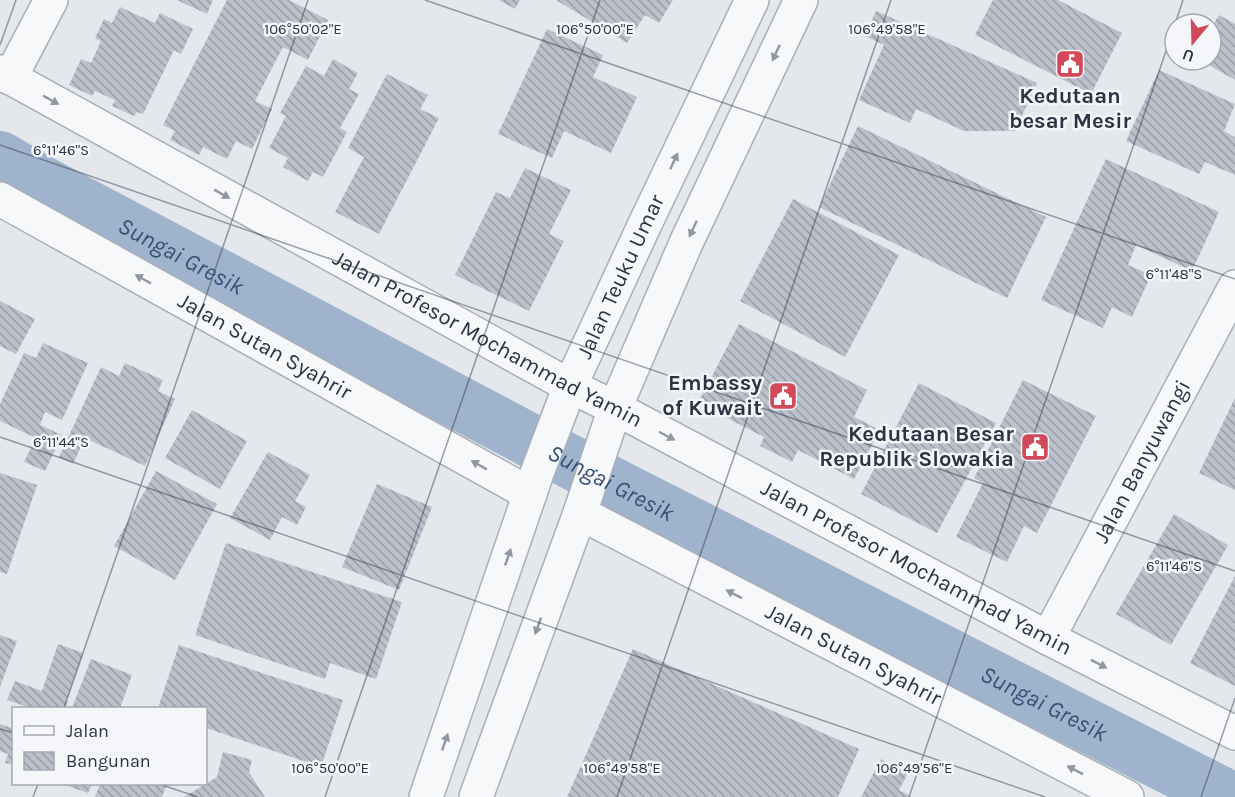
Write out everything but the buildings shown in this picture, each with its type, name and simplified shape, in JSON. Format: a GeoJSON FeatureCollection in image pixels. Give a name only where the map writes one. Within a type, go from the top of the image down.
{"type":"FeatureCollection","features":[{"type":"Feature","properties":{"kind":"street"},"geometry":{"type":"LineString","coordinates":[[5,75],[51,0]]}},
{"type":"Feature","properties":{"kind":"street","name":"Jalan Teuku Umar"},"geometry":{"type":"LineString","coordinates":[[426,797],[568,391],[752,0]]}},
{"type":"Feature","properties":{"kind":"street","name":"Jalan Teuku Umar"},"geometry":{"type":"LineString","coordinates":[[476,797],[583,503],[613,413],[686,243],[801,0]]}},
{"type":"Feature","properties":{"kind":"street","name":"Jalan Profesor Mochammad Yamin"},"geometry":{"type":"LineString","coordinates":[[5,75],[568,391],[1235,733]]}},
{"type":"Feature","properties":{"kind":"street","name":"Jalan Sutan Syahrir"},"geometry":{"type":"LineString","coordinates":[[0,199],[534,483]]}},
{"type":"Feature","properties":{"kind":"street","name":"Jalan Banyuwangi"},"geometry":{"type":"LineString","coordinates":[[1048,638],[1235,287]]}},
{"type":"Feature","properties":{"kind":"street","name":"Jalan Sutan Syahrir"},"geometry":{"type":"LineString","coordinates":[[583,503],[1127,797]]}},
{"type":"Feature","properties":{"kind":"waterway","name":"Sungai Gresik"},"geometry":{"type":"LineString","coordinates":[[0,158],[39,181],[622,489],[1228,797]]}},
{"type":"Feature","properties":{"kind":"place","name":"Kedutaan besar Mesir"},"geometry":{"type":"Point","coordinates":[1070,64]}},
{"type":"Feature","properties":{"kind":"place","name":"Embassy of Kuwait"},"geometry":{"type":"Point","coordinates":[783,396]}},
{"type":"Feature","properties":{"kind":"place","name":"Kedutaan Besar Republik Slowakia"},"geometry":{"type":"Point","coordinates":[1035,447]}}]}
